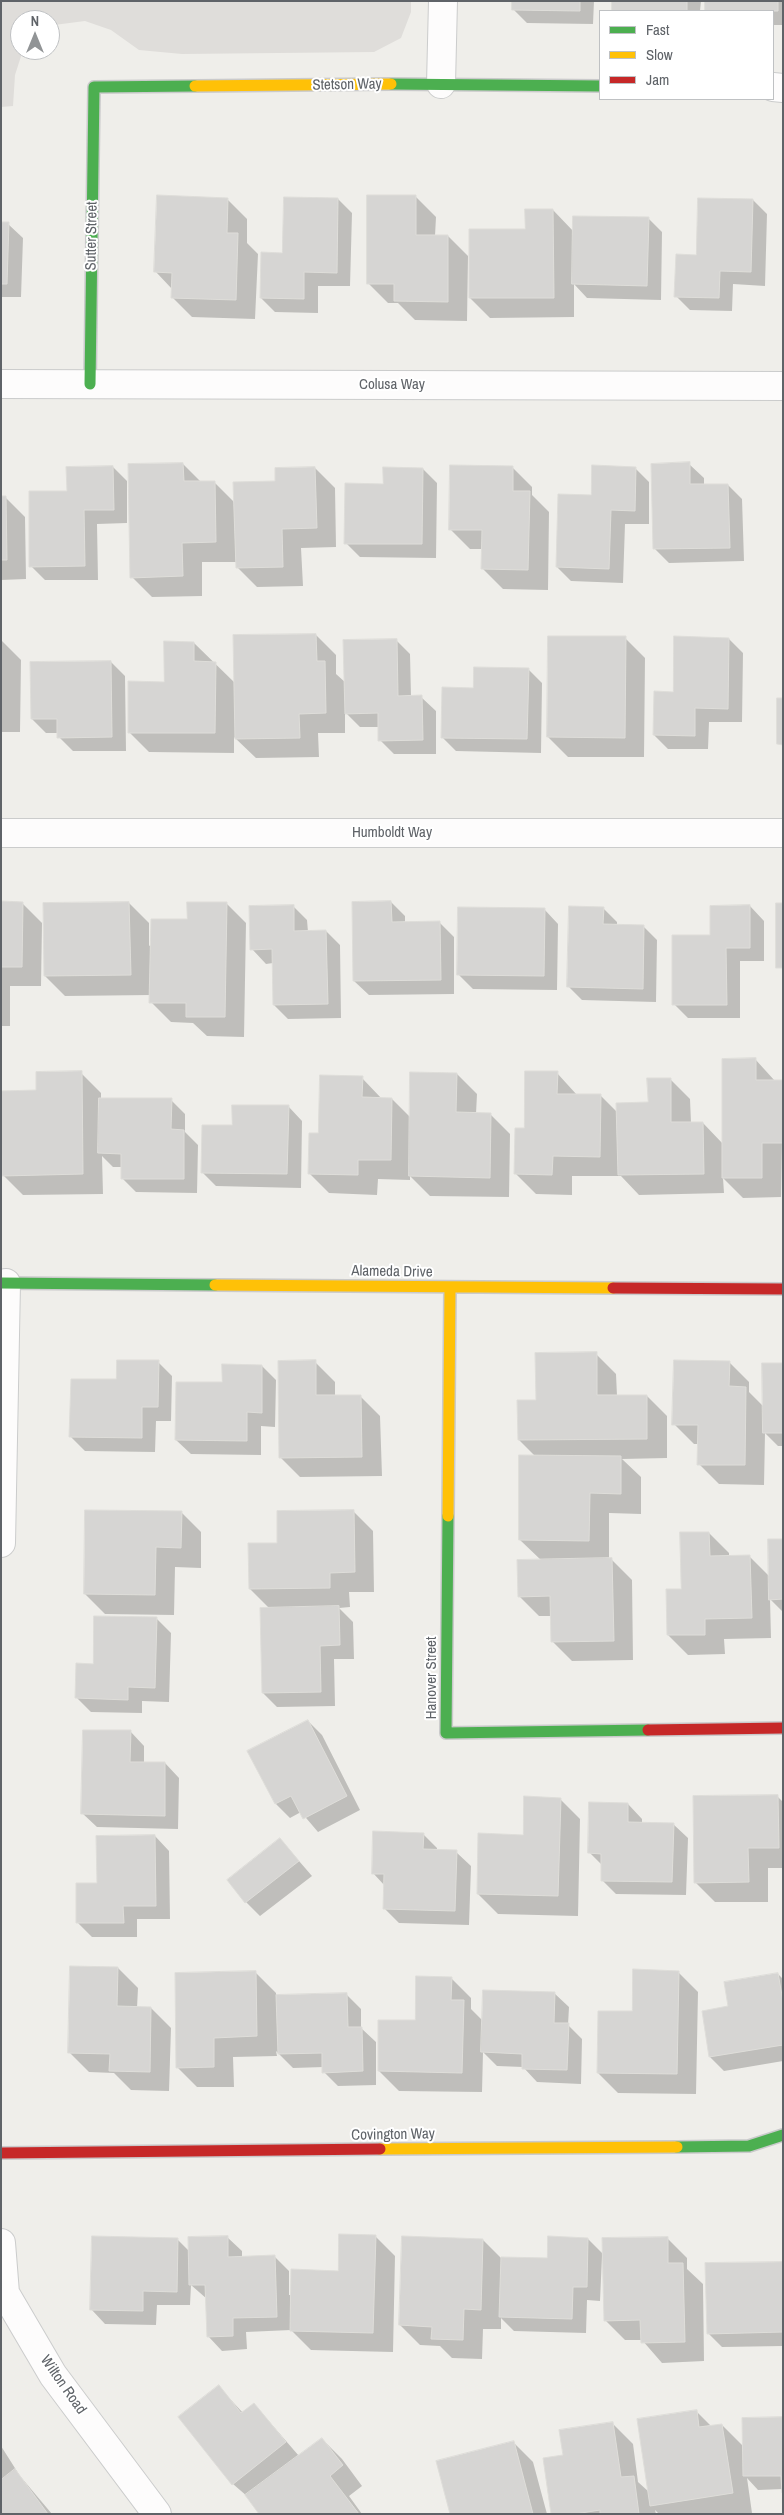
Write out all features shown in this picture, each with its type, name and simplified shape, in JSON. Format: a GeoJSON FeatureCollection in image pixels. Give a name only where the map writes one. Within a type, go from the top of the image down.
{"type":"FeatureCollection","features":[{"type":"Feature","properties":{"kind":"street"},"geometry":{"type":"LineString","coordinates":[[441,84],[443,1]]}},
{"type":"Feature","properties":{"kind":"street","name":"Stetson Way"},"geometry":{"type":"LineString","coordinates":[[94,88],[441,84],[599,86]]}},
{"type":"Feature","properties":{"kind":"street","name":"Sutter Street"},"geometry":{"type":"LineString","coordinates":[[90,384],[94,88]]}},
{"type":"Feature","properties":{"kind":"street","name":"Colusa Way"},"geometry":{"type":"LineString","coordinates":[[1,384],[783,386]]}},
{"type":"Feature","properties":{"kind":"street","name":"Humboldt Way"},"geometry":{"type":"LineString","coordinates":[[1,833],[783,833]]}},
{"type":"Feature","properties":{"kind":"street"},"geometry":{"type":"LineString","coordinates":[[1,1543],[4,1283]]}},
{"type":"Feature","properties":{"kind":"street","name":"Alameda Drive"},"geometry":{"type":"LineString","coordinates":[[4,1283],[783,1289]]}},
{"type":"Feature","properties":{"kind":"street","name":"Hanover Street"},"geometry":{"type":"LineString","coordinates":[[450,1287],[446,1733],[783,1728]]}},
{"type":"Feature","properties":{"kind":"street","name":"Covington Way"},"geometry":{"type":"LineString","coordinates":[[1,2154],[749,2146],[783,2135]]}},
{"type":"Feature","properties":{"kind":"street","name":"Wilton Road"},"geometry":{"type":"LineString","coordinates":[[1,2243],[5,2293],[53,2375],[157,2514]]}},
{"type":"Feature","properties":{"kind":"shaded area"},"geometry":{"type":"Polygon","coordinates":[[[1,1],[411,1],[411,12],[401,38],[374,52],[182,54],[139,50],[111,30],[85,21],[60,24],[60,10],[10,10],[10,60],[20,60],[15,75],[13,106],[1,107],[1,1]]]}},
{"type":"Feature","properties":{"kind":"building"},"geometry":{"type":"Polygon","coordinates":[[[512,1],[580,1],[580,11],[512,10],[512,1]]]}},
{"type":"Feature","properties":{"kind":"building"},"geometry":{"type":"Polygon","coordinates":[[[612,1],[687,1],[687,10],[612,10],[612,1]]]}},
{"type":"Feature","properties":{"kind":"building"},"geometry":{"type":"Polygon","coordinates":[[[705,1],[778,1],[778,11],[705,10],[705,1]]]}},
{"type":"Feature","properties":{"kind":"building"},"geometry":{"type":"Polygon","coordinates":[[[157,195],[228,198],[227,233],[238,233],[236,300],[171,298],[172,273],[154,272],[157,195]]]}},
{"type":"Feature","properties":{"kind":"building"},"geometry":{"type":"Polygon","coordinates":[[[367,195],[416,195],[416,235],[448,235],[448,302],[394,301],[394,284],[367,284],[367,195]]]}},
{"type":"Feature","properties":{"kind":"building"},"geometry":{"type":"Polygon","coordinates":[[[284,197],[338,198],[337,273],[304,272],[304,299],[260,298],[261,252],[282,253],[284,197]]]}},
{"type":"Feature","properties":{"kind":"building"},"geometry":{"type":"Polygon","coordinates":[[[698,198],[753,199],[751,272],[720,271],[719,298],[674,297],[676,254],[696,255],[698,198]]]}},
{"type":"Feature","properties":{"kind":"building"},"geometry":{"type":"Polygon","coordinates":[[[525,209],[553,209],[554,298],[469,298],[469,229],[525,229],[525,209]]]}},
{"type":"Feature","properties":{"kind":"building"},"geometry":{"type":"Polygon","coordinates":[[[573,216],[649,217],[647,286],[572,284],[573,216]]]}},
{"type":"Feature","properties":{"kind":"building"},"geometry":{"type":"Polygon","coordinates":[[[1,222],[9,222],[7,284],[1,284],[1,222]]]}},
{"type":"Feature","properties":{"kind":"building"},"geometry":{"type":"Polygon","coordinates":[[[690,462],[690,484],[728,484],[730,548],[653,549],[651,464],[690,462]]]}},
{"type":"Feature","properties":{"kind":"building"},"geometry":{"type":"Polygon","coordinates":[[[183,463],[184,481],[215,481],[216,542],[182,543],[183,576],[130,578],[128,464],[183,463]]]}},
{"type":"Feature","properties":{"kind":"building"},"geometry":{"type":"Polygon","coordinates":[[[450,465],[513,466],[513,491],[530,491],[528,570],[481,569],[482,530],[449,530],[450,465]]]}},
{"type":"Feature","properties":{"kind":"building"},"geometry":{"type":"Polygon","coordinates":[[[592,465],[636,467],[635,511],[611,510],[609,569],[556,567],[558,494],[591,495],[592,465]]]}},
{"type":"Feature","properties":{"kind":"building"},"geometry":{"type":"Polygon","coordinates":[[[113,466],[114,510],[84,510],[85,566],[29,567],[29,491],[67,491],[66,467],[113,466]]]}},
{"type":"Feature","properties":{"kind":"building"},"geometry":{"type":"Polygon","coordinates":[[[315,467],[317,528],[282,529],[283,567],[236,568],[233,482],[275,481],[275,468],[315,467]]]}},
{"type":"Feature","properties":{"kind":"building"},"geometry":{"type":"Polygon","coordinates":[[[383,467],[423,468],[422,544],[344,544],[345,483],[383,484],[383,467]]]}},
{"type":"Feature","properties":{"kind":"building"},"geometry":{"type":"Polygon","coordinates":[[[1,496],[6,496],[7,560],[1,560],[1,496]]]}},
{"type":"Feature","properties":{"kind":"building"},"geometry":{"type":"Polygon","coordinates":[[[316,634],[317,661],[325,661],[326,713],[299,714],[300,738],[235,739],[233,635],[316,634]]]}},
{"type":"Feature","properties":{"kind":"building"},"geometry":{"type":"Polygon","coordinates":[[[548,636],[626,636],[625,738],[547,737],[548,636]]]}},
{"type":"Feature","properties":{"kind":"building"},"geometry":{"type":"Polygon","coordinates":[[[674,636],[729,638],[728,709],[695,708],[695,736],[653,735],[654,691],[673,692],[674,636]]]}},
{"type":"Feature","properties":{"kind":"building"},"geometry":{"type":"Polygon","coordinates":[[[397,639],[398,696],[422,695],[423,740],[378,741],[378,713],[345,714],[343,640],[397,639]]]}},
{"type":"Feature","properties":{"kind":"building"},"geometry":{"type":"Polygon","coordinates":[[[164,641],[194,642],[194,661],[216,662],[215,733],[128,733],[128,681],[164,682],[164,641]]]}},
{"type":"Feature","properties":{"kind":"building"},"geometry":{"type":"Polygon","coordinates":[[[111,661],[112,737],[57,738],[57,719],[31,719],[30,662],[111,661]]]}},
{"type":"Feature","properties":{"kind":"building"},"geometry":{"type":"Polygon","coordinates":[[[474,667],[529,668],[527,739],[441,738],[442,687],[473,688],[474,667]]]}},
{"type":"Feature","properties":{"kind":"building"},"geometry":{"type":"Polygon","coordinates":[[[777,698],[783,698],[783,745],[777,744],[777,698]]]}},
{"type":"Feature","properties":{"kind":"building"},"geometry":{"type":"Polygon","coordinates":[[[1,901],[23,902],[22,967],[1,967],[1,901]]]}},
{"type":"Feature","properties":{"kind":"building"},"geometry":{"type":"Polygon","coordinates":[[[391,901],[392,922],[440,921],[441,980],[353,981],[352,902],[391,901]]]}},
{"type":"Feature","properties":{"kind":"building"},"geometry":{"type":"Polygon","coordinates":[[[129,902],[131,975],[44,976],[43,903],[129,902]]]}},
{"type":"Feature","properties":{"kind":"building"},"geometry":{"type":"Polygon","coordinates":[[[187,902],[227,902],[225,1017],[186,1017],[186,1003],[149,1003],[151,919],[187,919],[187,902]]]}},
{"type":"Feature","properties":{"kind":"building"},"geometry":{"type":"Polygon","coordinates":[[[776,903],[783,903],[783,968],[776,968],[776,903]]]}},
{"type":"Feature","properties":{"kind":"building"},"geometry":{"type":"Polygon","coordinates":[[[294,905],[294,931],[326,930],[328,1004],[273,1005],[272,949],[250,950],[249,906],[294,905]]]}},
{"type":"Feature","properties":{"kind":"building"},"geometry":{"type":"Polygon","coordinates":[[[750,905],[750,948],[726,948],[727,1005],[672,1005],[672,935],[710,935],[710,906],[750,905]]]}},
{"type":"Feature","properties":{"kind":"building"},"geometry":{"type":"Polygon","coordinates":[[[569,906],[604,907],[603,924],[644,925],[643,989],[567,987],[569,906]]]}},
{"type":"Feature","properties":{"kind":"building"},"geometry":{"type":"Polygon","coordinates":[[[458,907],[545,908],[544,976],[457,975],[458,907]]]}},
{"type":"Feature","properties":{"kind":"building"},"geometry":{"type":"Polygon","coordinates":[[[756,1058],[756,1080],[783,1080],[783,1143],[762,1143],[762,1178],[722,1178],[722,1059],[756,1058]]]}},
{"type":"Feature","properties":{"kind":"building"},"geometry":{"type":"Polygon","coordinates":[[[82,1071],[83,1174],[2,1176],[1,1091],[36,1090],[36,1072],[82,1071]]]}},
{"type":"Feature","properties":{"kind":"building"},"geometry":{"type":"Polygon","coordinates":[[[525,1071],[558,1071],[557,1094],[601,1094],[600,1157],[553,1156],[552,1175],[514,1174],[515,1128],[524,1128],[525,1071]]]}},
{"type":"Feature","properties":{"kind":"building"},"geometry":{"type":"Polygon","coordinates":[[[410,1072],[457,1073],[456,1112],[491,1113],[490,1178],[409,1176],[410,1072]]]}},
{"type":"Feature","properties":{"kind":"building"},"geometry":{"type":"Polygon","coordinates":[[[320,1075],[363,1076],[362,1097],[392,1098],[391,1160],[358,1160],[358,1175],[308,1174],[309,1133],[318,1133],[320,1075]]]}},
{"type":"Feature","properties":{"kind":"building"},"geometry":{"type":"Polygon","coordinates":[[[647,1078],[671,1078],[671,1122],[703,1122],[704,1174],[618,1175],[616,1103],[648,1102],[647,1078]]]}},
{"type":"Feature","properties":{"kind":"building"},"geometry":{"type":"Polygon","coordinates":[[[99,1098],[172,1098],[171,1129],[184,1130],[184,1179],[121,1179],[121,1154],[98,1153],[99,1098]]]}},
{"type":"Feature","properties":{"kind":"building"},"geometry":{"type":"Polygon","coordinates":[[[232,1105],[289,1105],[287,1174],[201,1173],[202,1125],[232,1125],[232,1105]]]}},
{"type":"Feature","properties":{"kind":"building"},"geometry":{"type":"Polygon","coordinates":[[[597,1352],[597,1395],[647,1395],[647,1439],[518,1440],[517,1400],[536,1400],[535,1353],[597,1352]]]}},
{"type":"Feature","properties":{"kind":"building"},"geometry":{"type":"Polygon","coordinates":[[[117,1360],[159,1360],[158,1407],[142,1407],[142,1438],[69,1437],[71,1379],[116,1379],[117,1360]]]}},
{"type":"Feature","properties":{"kind":"building"},"geometry":{"type":"Polygon","coordinates":[[[316,1360],[316,1395],[361,1395],[362,1457],[279,1458],[278,1361],[316,1360]]]}},
{"type":"Feature","properties":{"kind":"building"},"geometry":{"type":"Polygon","coordinates":[[[674,1360],[730,1361],[729,1386],[746,1387],[745,1465],[697,1465],[698,1425],[672,1425],[674,1360]]]}},
{"type":"Feature","properties":{"kind":"building"},"geometry":{"type":"Polygon","coordinates":[[[762,1363],[783,1363],[783,1433],[763,1433],[762,1363]]]}},
{"type":"Feature","properties":{"kind":"building"},"geometry":{"type":"Polygon","coordinates":[[[222,1364],[262,1365],[262,1413],[247,1412],[247,1441],[175,1440],[176,1382],[222,1382],[222,1364]]]}},
{"type":"Feature","properties":{"kind":"building"},"geometry":{"type":"Polygon","coordinates":[[[519,1455],[621,1456],[621,1494],[590,1493],[589,1541],[519,1540],[519,1455]]]}},
{"type":"Feature","properties":{"kind":"building"},"geometry":{"type":"Polygon","coordinates":[[[85,1510],[182,1511],[181,1548],[156,1547],[155,1595],[84,1594],[85,1510]]]}},
{"type":"Feature","properties":{"kind":"building"},"geometry":{"type":"Polygon","coordinates":[[[354,1510],[355,1572],[330,1573],[330,1588],[249,1589],[248,1543],[277,1543],[277,1511],[354,1510]]]}},
{"type":"Feature","properties":{"kind":"building"},"geometry":{"type":"Polygon","coordinates":[[[680,1532],[709,1532],[710,1556],[750,1555],[752,1618],[705,1619],[705,1635],[667,1635],[666,1589],[681,1589],[680,1532]]]}},
{"type":"Feature","properties":{"kind":"building"},"geometry":{"type":"Polygon","coordinates":[[[768,1539],[783,1539],[783,1599],[769,1600],[768,1539]]]}},
{"type":"Feature","properties":{"kind":"building"},"geometry":{"type":"Polygon","coordinates":[[[612,1558],[614,1641],[551,1642],[550,1596],[518,1597],[517,1560],[612,1558]]]}},
{"type":"Feature","properties":{"kind":"building"},"geometry":{"type":"Polygon","coordinates":[[[339,1606],[340,1645],[320,1646],[321,1692],[262,1693],[260,1608],[339,1606]]]}},
{"type":"Feature","properties":{"kind":"building"},"geometry":{"type":"Polygon","coordinates":[[[94,1616],[157,1617],[155,1688],[128,1687],[128,1700],[75,1698],[76,1663],[93,1664],[94,1616]]]}},
{"type":"Feature","properties":{"kind":"building"},"geometry":{"type":"Polygon","coordinates":[[[308,1720],[347,1796],[303,1819],[291,1796],[275,1804],[247,1751],[308,1720]]]}},
{"type":"Feature","properties":{"kind":"building"},"geometry":{"type":"Polygon","coordinates":[[[83,1730],[131,1730],[130,1762],[165,1762],[165,1816],[81,1814],[83,1730]]]}},
{"type":"Feature","properties":{"kind":"building"},"geometry":{"type":"Polygon","coordinates":[[[778,1795],[779,1848],[748,1848],[749,1882],[694,1883],[693,1796],[778,1795]]]}},
{"type":"Feature","properties":{"kind":"building"},"geometry":{"type":"Polygon","coordinates":[[[524,1796],[561,1798],[558,1896],[477,1894],[478,1833],[523,1835],[524,1796]]]}},
{"type":"Feature","properties":{"kind":"building"},"geometry":{"type":"Polygon","coordinates":[[[589,1802],[628,1803],[628,1822],[674,1823],[672,1882],[601,1881],[601,1854],[588,1853],[589,1802]]]}},
{"type":"Feature","properties":{"kind":"building"},"geometry":{"type":"Polygon","coordinates":[[[373,1831],[424,1833],[423,1849],[457,1850],[455,1911],[383,1909],[384,1874],[372,1874],[373,1831]]]}},
{"type":"Feature","properties":{"kind":"building"},"geometry":{"type":"Polygon","coordinates":[[[155,1835],[156,1906],[123,1906],[124,1923],[76,1923],[76,1883],[97,1883],[96,1836],[155,1835]]]}},
{"type":"Feature","properties":{"kind":"building"},"geometry":{"type":"Polygon","coordinates":[[[280,1838],[299,1861],[245,1903],[227,1880],[280,1838]]]}},
{"type":"Feature","properties":{"kind":"building"},"geometry":{"type":"Polygon","coordinates":[[[70,1966],[118,1967],[117,2006],[151,2007],[150,2072],[109,2071],[110,2054],[68,2053],[70,1966]]]}},
{"type":"Feature","properties":{"kind":"building"},"geometry":{"type":"Polygon","coordinates":[[[633,1969],[679,1971],[677,2074],[597,2073],[598,2011],[632,2011],[633,1969]]]}},
{"type":"Feature","properties":{"kind":"building"},"geometry":{"type":"Polygon","coordinates":[[[256,1971],[257,2036],[214,2038],[214,2067],[176,2068],[175,1973],[256,1971]]]}},
{"type":"Feature","properties":{"kind":"building"},"geometry":{"type":"Polygon","coordinates":[[[778,1973],[783,2001],[783,2045],[709,2057],[702,2011],[728,2006],[724,1982],[778,1973]]]}},
{"type":"Feature","properties":{"kind":"building"},"geometry":{"type":"Polygon","coordinates":[[[416,1976],[452,1977],[451,2000],[464,2000],[462,2073],[378,2071],[378,2020],[415,2020],[416,1976]]]}},
{"type":"Feature","properties":{"kind":"building"},"geometry":{"type":"Polygon","coordinates":[[[483,1990],[555,1992],[554,2023],[569,2023],[567,2070],[522,2069],[522,2054],[481,2052],[483,1990]]]}},
{"type":"Feature","properties":{"kind":"building"},"geometry":{"type":"Polygon","coordinates":[[[347,1993],[348,2027],[362,2027],[363,2071],[322,2073],[322,2053],[278,2054],[276,1995],[347,1993]]]}},
{"type":"Feature","properties":{"kind":"building"},"geometry":{"type":"Polygon","coordinates":[[[339,2234],[376,2235],[373,2333],[290,2331],[291,2269],[338,2271],[339,2234]]]}},
{"type":"Feature","properties":{"kind":"building"},"geometry":{"type":"Polygon","coordinates":[[[92,2236],[178,2238],[177,2292],[143,2291],[143,2311],[90,2310],[92,2236]]]}},
{"type":"Feature","properties":{"kind":"building"},"geometry":{"type":"Polygon","coordinates":[[[228,2236],[228,2257],[275,2255],[277,2317],[233,2318],[233,2336],[207,2337],[205,2285],[189,2285],[188,2237],[228,2236]]]}},
{"type":"Feature","properties":{"kind":"building"},"geometry":{"type":"Polygon","coordinates":[[[402,2236],[483,2239],[481,2310],[464,2309],[463,2340],[431,2339],[432,2327],[399,2325],[402,2236]]]}},
{"type":"Feature","properties":{"kind":"building"},"geometry":{"type":"Polygon","coordinates":[[[548,2236],[588,2238],[587,2287],[573,2287],[572,2319],[499,2317],[501,2257],[547,2258],[548,2236]]]}},
{"type":"Feature","properties":{"kind":"building"},"geometry":{"type":"Polygon","coordinates":[[[668,2237],[668,2263],[683,2263],[685,2342],[641,2343],[640,2320],[604,2321],[602,2238],[668,2237]]]}},
{"type":"Feature","properties":{"kind":"building"},"geometry":{"type":"Polygon","coordinates":[[[783,2262],[783,2332],[707,2334],[705,2263],[783,2262]]]}},
{"type":"Feature","properties":{"kind":"building"},"geometry":{"type":"Polygon","coordinates":[[[219,2385],[241,2413],[254,2403],[286,2442],[232,2485],[178,2417],[219,2385]]]}},
{"type":"Feature","properties":{"kind":"building"},"geometry":{"type":"Polygon","coordinates":[[[697,2410],[699,2427],[722,2424],[733,2493],[650,2506],[637,2419],[697,2410]]]}},
{"type":"Feature","properties":{"kind":"building"},"geometry":{"type":"Polygon","coordinates":[[[783,2417],[782,2493],[781,2476],[743,2476],[742,2418],[783,2417]]]}},
{"type":"Feature","properties":{"kind":"building"},"geometry":{"type":"Polygon","coordinates":[[[613,2422],[621,2477],[634,2476],[639,2514],[600,2514],[600,2510],[575,2514],[551,2514],[543,2458],[563,2455],[559,2430],[613,2422]]]}},
{"type":"Feature","properties":{"kind":"building"},"geometry":{"type":"Polygon","coordinates":[[[322,2438],[343,2465],[330,2476],[359,2514],[259,2514],[245,2495],[322,2438]]]}},
{"type":"Feature","properties":{"kind":"building"},"geometry":{"type":"Polygon","coordinates":[[[514,2441],[533,2514],[450,2514],[436,2461],[514,2441]]]}},
{"type":"Feature","properties":{"kind":"building"},"geometry":{"type":"Polygon","coordinates":[[[15,2469],[48,2514],[1,2514],[1,2480],[15,2469]]]}},
{"type":"Feature","properties":{"kind":"traffic: fast"},"geometry":{"type":"LineString","coordinates":[[391,84],[599,86]]}},
{"type":"Feature","properties":{"kind":"traffic: fast"},"geometry":{"type":"LineString","coordinates":[[90,384],[94,87],[195,86]]}},
{"type":"Feature","properties":{"kind":"traffic: fast"},"geometry":{"type":"LineString","coordinates":[[1,1283],[215,1285]]}},
{"type":"Feature","properties":{"kind":"traffic: fast"},"geometry":{"type":"LineString","coordinates":[[448,1516],[446,1733],[648,1730]]}},
{"type":"Feature","properties":{"kind":"traffic: fast"},"geometry":{"type":"LineString","coordinates":[[677,2147],[749,2146],[783,2135]]}},
{"type":"Feature","properties":{"kind":"traffic: slow"},"geometry":{"type":"LineString","coordinates":[[195,86],[391,84]]}},
{"type":"Feature","properties":{"kind":"traffic: slow"},"geometry":{"type":"LineString","coordinates":[[215,1285],[613,1288]]}},
{"type":"Feature","properties":{"kind":"traffic: slow"},"geometry":{"type":"LineString","coordinates":[[448,1516],[450,1287]]}},
{"type":"Feature","properties":{"kind":"traffic: slow"},"geometry":{"type":"LineString","coordinates":[[380,2149],[677,2147]]}},
{"type":"Feature","properties":{"kind":"traffic: jam"},"geometry":{"type":"LineString","coordinates":[[613,1288],[783,1289]]}},
{"type":"Feature","properties":{"kind":"traffic: jam"},"geometry":{"type":"LineString","coordinates":[[648,1730],[783,1728]]}},
{"type":"Feature","properties":{"kind":"traffic: jam"},"geometry":{"type":"LineString","coordinates":[[1,2153],[380,2149]]}}]}
